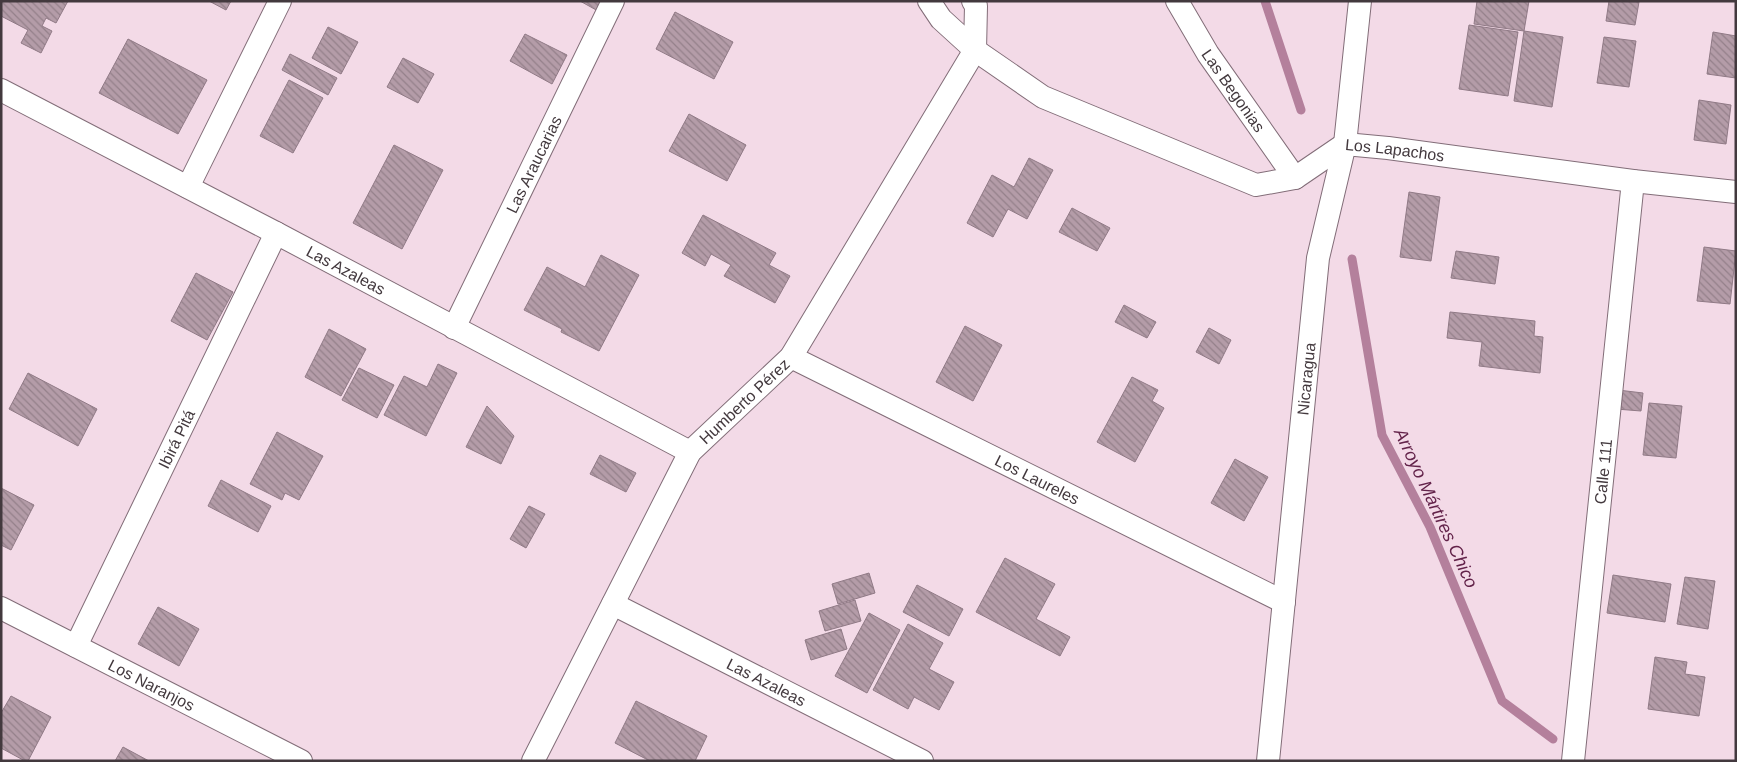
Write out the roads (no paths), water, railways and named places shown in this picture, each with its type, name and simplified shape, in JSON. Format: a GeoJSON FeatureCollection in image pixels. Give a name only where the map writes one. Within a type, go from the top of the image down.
{"type":"FeatureCollection","features":[{"type":"Feature","properties":{"kind":"street"},"geometry":{"type":"LineString","coordinates":[[188,187],[280,1]]}},
{"type":"Feature","properties":{"kind":"street","name":"Las Araucarias"},"geometry":{"type":"LineString","coordinates":[[454,328],[613,1]]}},
{"type":"Feature","properties":{"kind":"street","name":"Los Lapachos"},"geometry":{"type":"LineString","coordinates":[[929,1],[941,19],[975,50],[1043,97],[1256,185],[1295,178],[1345,144],[1388,148],[1633,181],[1736,192]]}},
{"type":"Feature","properties":{"kind":"street"},"geometry":{"type":"LineString","coordinates":[[973,1],[976,6],[975,50]]}},
{"type":"Feature","properties":{"kind":"street","name":"Las Begonias"},"geometry":{"type":"LineString","coordinates":[[1177,1],[1208,54],[1295,178]]}},
{"type":"Feature","properties":{"kind":"street","name":"Nicaragua"},"geometry":{"type":"LineString","coordinates":[[1268,761],[1318,258],[1345,144],[1360,1]]}},
{"type":"Feature","properties":{"kind":"street","name":"Humberto Pérez"},"geometry":{"type":"LineString","coordinates":[[533,761],[690,452],[791,357],[975,50]]}},
{"type":"Feature","properties":{"kind":"street","name":"Las Azaleas"},"geometry":{"type":"LineString","coordinates":[[1,90],[690,452]]}},
{"type":"Feature","properties":{"kind":"street","name":"Calle 111"},"geometry":{"type":"LineString","coordinates":[[1573,761],[1633,181]]}},
{"type":"Feature","properties":{"kind":"street","name":"Ibirá Pitá"},"geometry":{"type":"LineString","coordinates":[[76,646],[276,233]]}},
{"type":"Feature","properties":{"kind":"street","name":"Los Laureles"},"geometry":{"type":"LineString","coordinates":[[791,357],[1284,602]]}},
{"type":"Feature","properties":{"kind":"street","name":"Las Azaleas"},"geometry":{"type":"LineString","coordinates":[[612,604],[922,761]]}},
{"type":"Feature","properties":{"kind":"street","name":"Los Naranjos"},"geometry":{"type":"LineString","coordinates":[[1,608],[301,761]]}},
{"type":"Feature","properties":{"kind":"waterway","name":"Arroyo Mártires Chico"},"geometry":{"type":"LineString","coordinates":[[1265,1],[1301,110]]}},
{"type":"Feature","properties":{"kind":"waterway","name":"Arroyo Mártires Chico"},"geometry":{"type":"LineString","coordinates":[[1352,259],[1382,435],[1430,527],[1502,701],[1553,739]]}}]}
